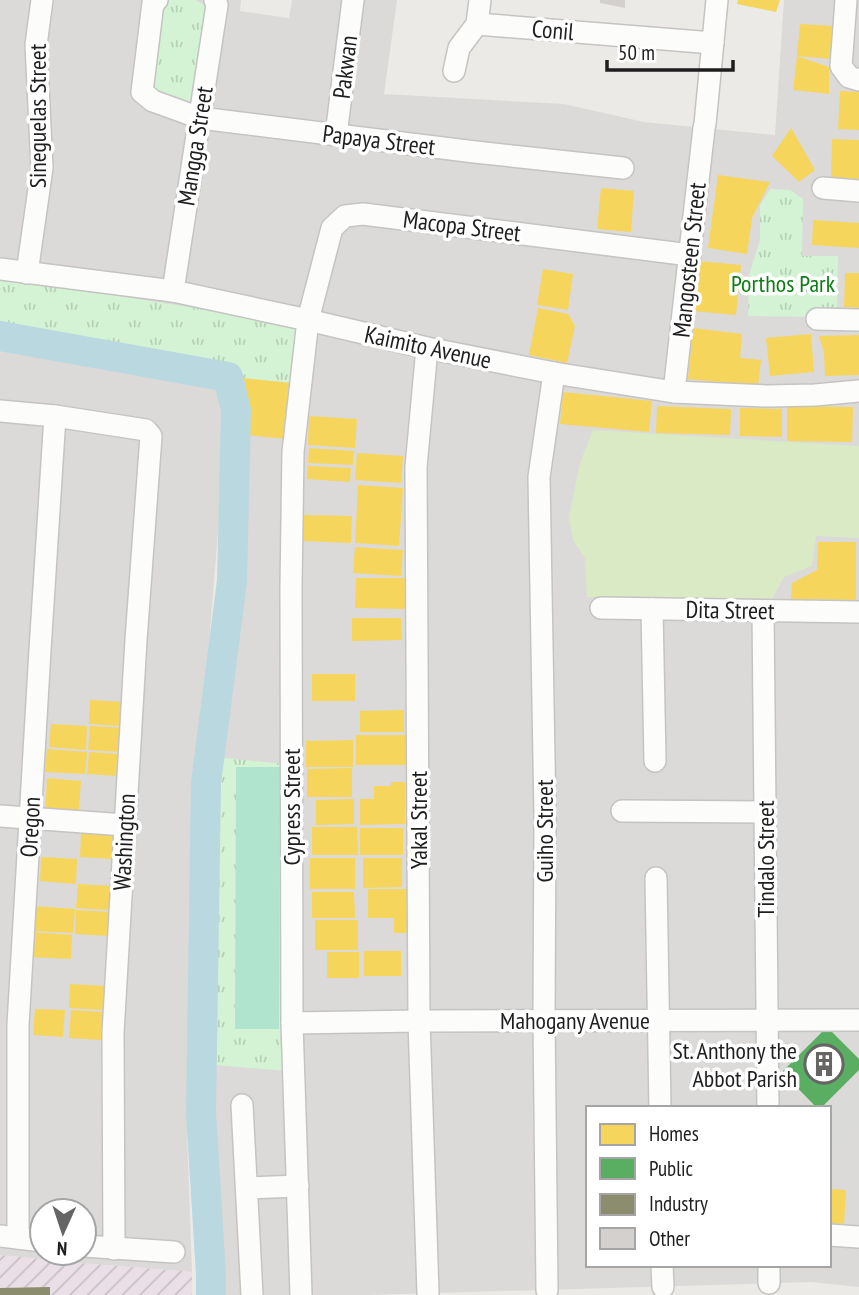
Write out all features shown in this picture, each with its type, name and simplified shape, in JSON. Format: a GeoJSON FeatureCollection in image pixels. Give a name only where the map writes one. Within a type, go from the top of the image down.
{"type":"FeatureCollection","features":[{"type":"Feature","properties":{"kind":"street","name":"Sineguelas Street"},"geometry":{"type":"LineString","coordinates":[[27,273],[42,169],[36,45],[42,0]]}},
{"type":"Feature","properties":{"kind":"street","name":"Papaya Street"},"geometry":{"type":"LineString","coordinates":[[156,0],[153,3],[142,92],[153,101],[200,118],[623,168]]}},
{"type":"Feature","properties":{"kind":"street","name":"Mangga Street"},"geometry":{"type":"LineString","coordinates":[[173,292],[217,5],[215,0]]}},
{"type":"Feature","properties":{"kind":"street","name":"Pakwan"},"geometry":{"type":"LineString","coordinates":[[336,135],[353,0]]}},
{"type":"Feature","properties":{"kind":"street"},"geometry":{"type":"LineString","coordinates":[[454,71],[460,48],[477,24],[480,0]]}},
{"type":"Feature","properties":{"kind":"street","name":"Mangosteen Street"},"geometry":{"type":"LineString","coordinates":[[674,392],[717,0]]}},
{"type":"Feature","properties":{"kind":"street"},"geometry":{"type":"LineString","coordinates":[[846,0],[841,66],[849,77],[859,80]]}},
{"type":"Feature","properties":{"kind":"street","name":"Conil"},"geometry":{"type":"LineString","coordinates":[[477,24],[713,43]]}},
{"type":"Feature","properties":{"kind":"street"},"geometry":{"type":"LineString","coordinates":[[823,188],[859,191]]}},
{"type":"Feature","properties":{"kind":"street","name":"Macopa Street"},"geometry":{"type":"LineString","coordinates":[[308,320],[332,228],[345,216],[363,214],[691,255]]}},
{"type":"Feature","properties":{"kind":"street","name":"Kaimito Avenue"},"geometry":{"type":"LineString","coordinates":[[0,269],[173,292],[428,348],[554,373],[674,392],[766,396],[859,391]]}},
{"type":"Feature","properties":{"kind":"street"},"geometry":{"type":"LineString","coordinates":[[817,319],[859,320]]}},
{"type":"Feature","properties":{"kind":"street","name":"Cypress Street"},"geometry":{"type":"LineString","coordinates":[[302,1295],[292,1023],[291,573],[293,452],[308,320]]}},
{"type":"Feature","properties":{"kind":"street","name":"Yakal Street"},"geometry":{"type":"LineString","coordinates":[[428,348],[416,467],[419,1021],[428,1293]]}},
{"type":"Feature","properties":{"kind":"street","name":"Guiho Street"},"geometry":{"type":"LineString","coordinates":[[547,1290],[540,477],[554,373]]}},
{"type":"Feature","properties":{"kind":"street"},"geometry":{"type":"LineString","coordinates":[[0,411],[55,416]]}},
{"type":"Feature","properties":{"kind":"street","name":"Washington"},"geometry":{"type":"LineString","coordinates":[[55,416],[146,430],[151,436],[113,1033],[114,1249]]}},
{"type":"Feature","properties":{"kind":"street","name":"Oregon"},"geometry":{"type":"LineString","coordinates":[[9,1237],[18,1025],[55,416]]}},
{"type":"Feature","properties":{"kind":"street","name":"Dita Street"},"geometry":{"type":"LineString","coordinates":[[601,608],[859,612]]}},
{"type":"Feature","properties":{"kind":"street"},"geometry":{"type":"LineString","coordinates":[[652,609],[655,761]]}},
{"type":"Feature","properties":{"kind":"street","name":"Tindalo Street"},"geometry":{"type":"LineString","coordinates":[[763,611],[768,1106]]}},
{"type":"Feature","properties":{"kind":"street"},"geometry":{"type":"LineString","coordinates":[[622,811],[765,812]]}},
{"type":"Feature","properties":{"kind":"street"},"geometry":{"type":"LineString","coordinates":[[0,816],[125,825]]}},
{"type":"Feature","properties":{"kind":"street"},"geometry":{"type":"LineString","coordinates":[[656,878],[660,1106]]}},
{"type":"Feature","properties":{"kind":"street","name":"Mahogany Avenue"},"geometry":{"type":"LineString","coordinates":[[292,1023],[859,1020]]}},
{"type":"Feature","properties":{"kind":"street"},"geometry":{"type":"LineString","coordinates":[[242,1105],[252,1295]]}},
{"type":"Feature","properties":{"kind":"street"},"geometry":{"type":"LineString","coordinates":[[247,1188],[298,1186]]}},
{"type":"Feature","properties":{"kind":"street"},"geometry":{"type":"LineString","coordinates":[[831,1235],[859,1237]]}},
{"type":"Feature","properties":{"kind":"street"},"geometry":{"type":"LineString","coordinates":[[9,1237],[28,1239]]}},
{"type":"Feature","properties":{"kind":"street"},"geometry":{"type":"LineString","coordinates":[[98,1247],[174,1252]]}},
{"type":"Feature","properties":{"kind":"shaded area"},"geometry":{"type":"Polygon","coordinates":[[[0,0],[241,0],[240,11],[289,18],[292,0],[397,0],[384,94],[564,104],[644,122],[775,135],[784,0],[859,0],[859,1287],[811,1282],[369,1295],[208,1295],[199,913],[204,756],[223,595],[233,365],[0,322],[0,0]]]}},
{"type":"Feature","properties":{"kind":"shaded area"},"geometry":{"type":"Polygon","coordinates":[[[0,342],[182,373],[216,384],[227,420],[203,718],[187,1133],[192,1272],[98,1264],[98,1197],[28,1197],[28,1258],[0,1255],[0,342]]]}},
{"type":"Feature","properties":{"kind":"shaded area"},"geometry":{"type":"Polygon","coordinates":[[[859,1079],[859,1126],[831,1152],[831,1107],[859,1079]]]}},
{"type":"Feature","properties":{"kind":"shaded area"},"geometry":{"type":"Polygon","coordinates":[[[0,1255],[28,1258],[28,1267],[98,1267],[98,1264],[192,1272],[192,1295],[0,1295],[0,1255]]]}},
{"type":"Feature","properties":{"kind":"green space"},"geometry":{"type":"Polygon","coordinates":[[[164,0],[195,0],[213,9],[197,111],[146,88],[164,0]]]}},
{"type":"Feature","properties":{"kind":"green space","name":"Porthos Park"},"geometry":{"type":"Polygon","coordinates":[[[770,189],[790,190],[803,199],[802,256],[838,256],[837,317],[748,316],[749,275],[760,240],[760,205],[770,189]]]}},
{"type":"Feature","properties":{"kind":"green space"},"geometry":{"type":"Polygon","coordinates":[[[0,277],[301,325],[291,383],[242,378],[233,365],[0,322],[0,277]]]}},
{"type":"Feature","properties":{"kind":"green space"},"geometry":{"type":"Polygon","coordinates":[[[593,430],[859,446],[859,538],[816,536],[812,566],[784,577],[772,599],[587,597],[585,558],[573,540],[569,517],[580,463],[593,430]]]}},
{"type":"Feature","properties":{"kind":"green space"},"geometry":{"type":"Polygon","coordinates":[[[204,756],[296,765],[298,1072],[203,1064],[199,913],[204,756]]]}},
{"type":"Feature","properties":{"kind":"green space"},"geometry":{"type":"Polygon","coordinates":[[[236,767],[280,767],[279,1029],[235,1029],[236,767]]]}},
{"type":"Feature","properties":{"kind":"building: Homes"},"geometry":{"type":"Polygon","coordinates":[[[738,0],[780,0],[776,12],[737,4],[738,0]]]}},
{"type":"Feature","properties":{"kind":"building: Homes"},"geometry":{"type":"Polygon","coordinates":[[[800,24],[832,26],[831,59],[797,56],[800,24]]]}},
{"type":"Feature","properties":{"kind":"building: Homes"},"geometry":{"type":"Polygon","coordinates":[[[797,56],[829,67],[829,94],[793,90],[797,56]]]}},
{"type":"Feature","properties":{"kind":"building: Homes"},"geometry":{"type":"Polygon","coordinates":[[[840,91],[859,92],[859,130],[838,129],[840,91]]]}},
{"type":"Feature","properties":{"kind":"building: Homes"},"geometry":{"type":"Polygon","coordinates":[[[791,128],[815,170],[799,182],[772,156],[791,128]]]}},
{"type":"Feature","properties":{"kind":"building: Homes"},"geometry":{"type":"Polygon","coordinates":[[[832,139],[859,140],[859,183],[831,182],[832,139]]]}},
{"type":"Feature","properties":{"kind":"building: Homes"},"geometry":{"type":"Polygon","coordinates":[[[718,175],[770,182],[752,218],[747,254],[708,248],[718,175]]]}},
{"type":"Feature","properties":{"kind":"building: Homes"},"geometry":{"type":"Polygon","coordinates":[[[601,188],[634,191],[631,232],[597,229],[601,188]]]}},
{"type":"Feature","properties":{"kind":"building: Homes"},"geometry":{"type":"Polygon","coordinates":[[[813,220],[859,223],[859,248],[812,245],[813,220]]]}},
{"type":"Feature","properties":{"kind":"building: Homes"},"geometry":{"type":"Polygon","coordinates":[[[698,261],[741,265],[736,315],[693,311],[698,261]]]}},
{"type":"Feature","properties":{"kind":"building: Homes"},"geometry":{"type":"Polygon","coordinates":[[[543,269],[573,274],[568,310],[537,305],[543,269]]]}},
{"type":"Feature","properties":{"kind":"building: Homes"},"geometry":{"type":"Polygon","coordinates":[[[845,273],[859,273],[859,308],[844,307],[845,273]]]}},
{"type":"Feature","properties":{"kind":"building: Homes"},"geometry":{"type":"Polygon","coordinates":[[[538,308],[568,314],[575,326],[567,363],[529,355],[538,308]]]}},
{"type":"Feature","properties":{"kind":"building: Homes"},"geometry":{"type":"Polygon","coordinates":[[[693,328],[742,334],[740,358],[761,360],[758,386],[688,379],[693,328]]]}},
{"type":"Feature","properties":{"kind":"building: Homes"},"geometry":{"type":"Polygon","coordinates":[[[811,334],[814,372],[770,376],[766,338],[811,334]]]}},
{"type":"Feature","properties":{"kind":"building: Homes"},"geometry":{"type":"Polygon","coordinates":[[[859,335],[859,375],[825,376],[824,353],[819,336],[859,335]]]}},
{"type":"Feature","properties":{"kind":"building: Homes"},"geometry":{"type":"Polygon","coordinates":[[[242,378],[291,383],[286,439],[236,434],[242,378]]]}},
{"type":"Feature","properties":{"kind":"building: Homes"},"geometry":{"type":"Polygon","coordinates":[[[563,392],[652,401],[649,432],[560,424],[563,392]]]}},
{"type":"Feature","properties":{"kind":"building: Homes"},"geometry":{"type":"Polygon","coordinates":[[[657,406],[731,409],[730,435],[656,433],[657,406]]]}},
{"type":"Feature","properties":{"kind":"building: Homes"},"geometry":{"type":"Polygon","coordinates":[[[787,406],[853,407],[852,442],[787,441],[787,406]]]}},
{"type":"Feature","properties":{"kind":"building: Homes"},"geometry":{"type":"Polygon","coordinates":[[[740,408],[782,409],[782,437],[740,436],[740,408]]]}},
{"type":"Feature","properties":{"kind":"building: Homes"},"geometry":{"type":"Polygon","coordinates":[[[309,416],[357,419],[355,448],[308,445],[309,416]]]}},
{"type":"Feature","properties":{"kind":"building: Homes"},"geometry":{"type":"Polygon","coordinates":[[[309,448],[354,451],[353,465],[308,463],[309,448]]]}},
{"type":"Feature","properties":{"kind":"building: Homes"},"geometry":{"type":"Polygon","coordinates":[[[357,453],[403,456],[401,483],[355,480],[357,453]]]}},
{"type":"Feature","properties":{"kind":"building: Homes"},"geometry":{"type":"Polygon","coordinates":[[[308,466],[351,468],[350,482],[307,479],[308,466]]]}},
{"type":"Feature","properties":{"kind":"building: Homes"},"geometry":{"type":"Polygon","coordinates":[[[358,485],[403,488],[399,546],[355,543],[358,485]]]}},
{"type":"Feature","properties":{"kind":"building: Homes"},"geometry":{"type":"Polygon","coordinates":[[[304,515],[352,516],[351,543],[303,541],[304,515]]]}},
{"type":"Feature","properties":{"kind":"building: Homes"},"geometry":{"type":"Polygon","coordinates":[[[818,542],[856,542],[856,600],[791,599],[792,583],[817,570],[818,542]]]}},
{"type":"Feature","properties":{"kind":"building: Homes"},"geometry":{"type":"Polygon","coordinates":[[[355,547],[403,550],[401,576],[353,573],[355,547]]]}},
{"type":"Feature","properties":{"kind":"building: Homes"},"geometry":{"type":"Polygon","coordinates":[[[356,578],[408,578],[407,609],[355,608],[356,578]]]}},
{"type":"Feature","properties":{"kind":"building: Homes"},"geometry":{"type":"Polygon","coordinates":[[[352,618],[401,618],[402,640],[352,641],[352,618]]]}},
{"type":"Feature","properties":{"kind":"building: Homes"},"geometry":{"type":"Polygon","coordinates":[[[312,674],[355,674],[355,701],[312,701],[312,674]]]}},
{"type":"Feature","properties":{"kind":"building: Homes"},"geometry":{"type":"Polygon","coordinates":[[[90,700],[123,702],[121,726],[89,724],[90,700]]]}},
{"type":"Feature","properties":{"kind":"building: Homes"},"geometry":{"type":"Polygon","coordinates":[[[404,710],[404,732],[360,732],[360,711],[404,710]]]}},
{"type":"Feature","properties":{"kind":"building: Homes"},"geometry":{"type":"Polygon","coordinates":[[[51,724],[87,726],[86,750],[49,747],[51,724]]]}},
{"type":"Feature","properties":{"kind":"building: Homes"},"geometry":{"type":"Polygon","coordinates":[[[90,726],[123,728],[121,752],[88,750],[90,726]]]}},
{"type":"Feature","properties":{"kind":"building: Homes"},"geometry":{"type":"Polygon","coordinates":[[[356,735],[406,735],[406,765],[356,765],[356,735]]]}},
{"type":"Feature","properties":{"kind":"building: Homes"},"geometry":{"type":"Polygon","coordinates":[[[353,740],[353,767],[306,767],[306,741],[353,740]]]}},
{"type":"Feature","properties":{"kind":"building: Homes"},"geometry":{"type":"Polygon","coordinates":[[[47,749],[87,752],[85,774],[45,772],[47,749]]]}},
{"type":"Feature","properties":{"kind":"building: Homes"},"geometry":{"type":"Polygon","coordinates":[[[89,752],[118,754],[117,776],[87,774],[89,752]]]}},
{"type":"Feature","properties":{"kind":"building: Homes"},"geometry":{"type":"Polygon","coordinates":[[[352,768],[352,797],[307,797],[307,769],[352,768]]]}},
{"type":"Feature","properties":{"kind":"building: Homes"},"geometry":{"type":"Polygon","coordinates":[[[47,778],[81,781],[78,821],[45,819],[47,778]]]}},
{"type":"Feature","properties":{"kind":"building: Homes"},"geometry":{"type":"Polygon","coordinates":[[[391,782],[405,782],[405,824],[360,825],[360,799],[374,799],[374,786],[391,786],[391,782]]]}},
{"type":"Feature","properties":{"kind":"building: Homes"},"geometry":{"type":"Polygon","coordinates":[[[354,799],[354,824],[316,825],[316,800],[354,799]]]}},
{"type":"Feature","properties":{"kind":"building: Homes"},"geometry":{"type":"Polygon","coordinates":[[[312,827],[357,827],[358,855],[312,855],[312,827]]]}},
{"type":"Feature","properties":{"kind":"building: Homes"},"geometry":{"type":"Polygon","coordinates":[[[360,828],[403,828],[403,855],[360,855],[360,828]]]}},
{"type":"Feature","properties":{"kind":"building: Homes"},"geometry":{"type":"Polygon","coordinates":[[[81,833],[113,835],[112,859],[80,857],[81,833]]]}},
{"type":"Feature","properties":{"kind":"building: Homes"},"geometry":{"type":"Polygon","coordinates":[[[41,857],[77,859],[76,884],[40,881],[41,857]]]}},
{"type":"Feature","properties":{"kind":"building: Homes"},"geometry":{"type":"Polygon","coordinates":[[[310,858],[355,858],[355,889],[310,889],[310,858]]]}},
{"type":"Feature","properties":{"kind":"building: Homes"},"geometry":{"type":"Polygon","coordinates":[[[363,858],[402,858],[402,887],[363,888],[363,858]]]}},
{"type":"Feature","properties":{"kind":"building: Homes"},"geometry":{"type":"Polygon","coordinates":[[[78,884],[111,886],[109,910],[76,908],[78,884]]]}},
{"type":"Feature","properties":{"kind":"building: Homes"},"geometry":{"type":"Polygon","coordinates":[[[368,889],[411,889],[412,933],[394,933],[394,918],[368,918],[368,889]]]}},
{"type":"Feature","properties":{"kind":"building: Homes"},"geometry":{"type":"Polygon","coordinates":[[[312,892],[354,892],[355,918],[312,918],[312,892]]]}},
{"type":"Feature","properties":{"kind":"building: Homes"},"geometry":{"type":"Polygon","coordinates":[[[34,906],[75,909],[73,933],[33,931],[34,906]]]}},
{"type":"Feature","properties":{"kind":"building: Homes"},"geometry":{"type":"Polygon","coordinates":[[[76,910],[110,912],[108,936],[75,934],[76,910]]]}},
{"type":"Feature","properties":{"kind":"building: Homes"},"geometry":{"type":"Polygon","coordinates":[[[315,920],[358,920],[358,950],[315,950],[315,920]]]}},
{"type":"Feature","properties":{"kind":"building: Homes"},"geometry":{"type":"Polygon","coordinates":[[[32,932],[72,935],[71,959],[31,957],[32,932]]]}},
{"type":"Feature","properties":{"kind":"building: Homes"},"geometry":{"type":"Polygon","coordinates":[[[364,951],[401,951],[401,976],[364,976],[364,951]]]}},
{"type":"Feature","properties":{"kind":"building: Homes"},"geometry":{"type":"Polygon","coordinates":[[[327,952],[359,952],[359,978],[327,978],[327,952]]]}},
{"type":"Feature","properties":{"kind":"building: Homes"},"geometry":{"type":"Polygon","coordinates":[[[70,984],[104,986],[103,1010],[69,1008],[70,984]]]}},
{"type":"Feature","properties":{"kind":"building: Homes"},"geometry":{"type":"Polygon","coordinates":[[[35,1009],[65,1010],[63,1037],[33,1035],[35,1009]]]}},
{"type":"Feature","properties":{"kind":"building: Homes"},"geometry":{"type":"Polygon","coordinates":[[[71,1010],[103,1012],[101,1040],[69,1038],[71,1010]]]}},
{"type":"Feature","properties":{"kind":"building: Homes"},"geometry":{"type":"Polygon","coordinates":[[[831,1189],[846,1190],[844,1224],[831,1223],[831,1189]]]}},
{"type":"Feature","properties":{"kind":"building: Public","name":"St. Anthony the Abbot Parish"},"geometry":{"type":"Polygon","coordinates":[[[827,1027],[859,1059],[859,1070],[823,1106],[815,1106],[782,1072],[827,1027]]]}},
{"type":"Feature","properties":{"kind":"building: Industry"},"geometry":{"type":"Polygon","coordinates":[[[50,1287],[50,1295],[0,1295],[0,1288],[50,1287]]]}},
{"type":"Feature","properties":{"kind":"building: Other"},"geometry":{"type":"Polygon","coordinates":[[[600,0],[625,0],[625,8],[600,3],[600,0]]]}},
{"type":"Feature","properties":{"kind":"waterway"},"geometry":{"type":"LineString","coordinates":[[0,336],[228,377],[236,410],[232,581],[206,783],[201,1113],[211,1295]]}},
{"type":"Feature","properties":{"kind":"place","name":"St. Anthony the Abbot Parish"},"geometry":{"type":"Point","coordinates":[824,1064]}}]}
